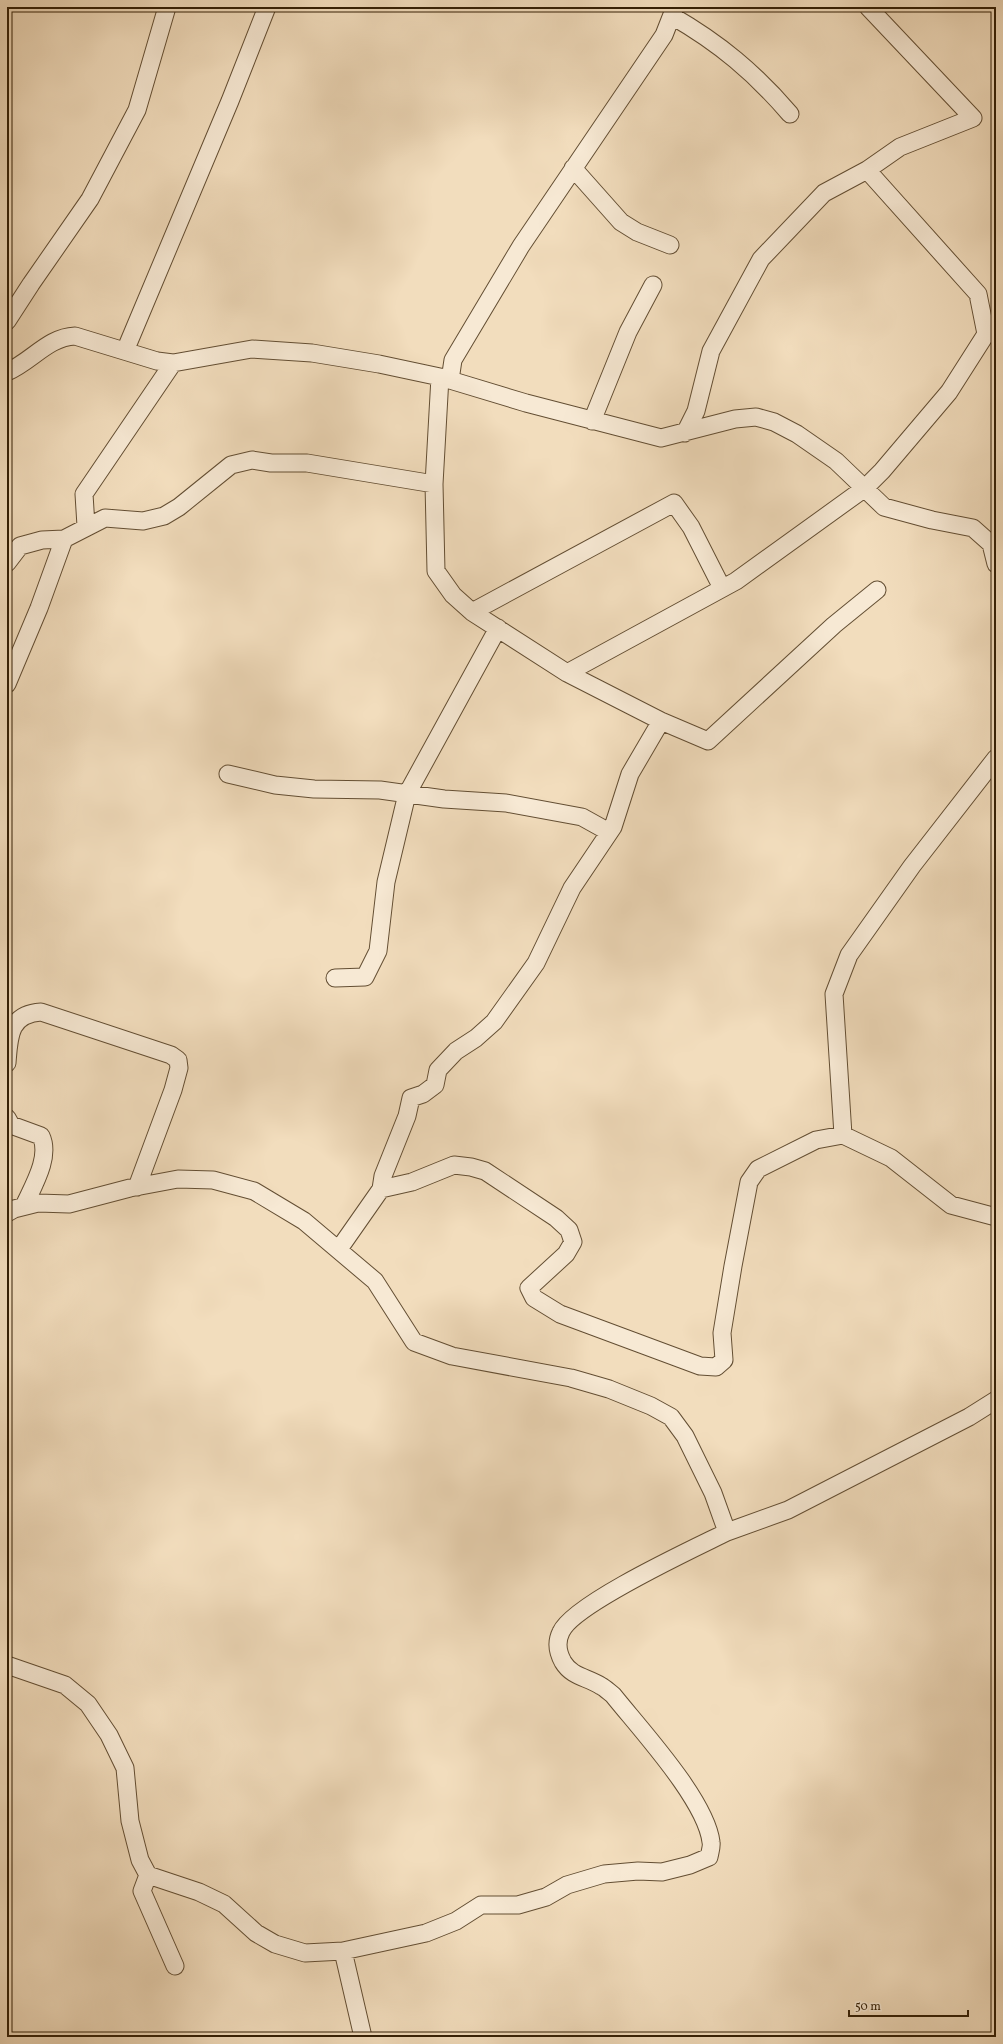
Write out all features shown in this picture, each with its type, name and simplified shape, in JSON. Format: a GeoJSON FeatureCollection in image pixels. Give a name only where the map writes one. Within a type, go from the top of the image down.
{"type":"FeatureCollection","features":[{"type":"Feature","properties":{"kind":"street"},"geometry":{"type":"LineString","coordinates":[[7,321],[90,199],[137,110],[167,7]]}},
{"type":"Feature","properties":{"kind":"street"},"geometry":{"type":"LineString","coordinates":[[125,351],[230,101],[267,7]]}},
{"type":"Feature","properties":{"kind":"street"},"geometry":{"type":"LineString","coordinates":[[686,433],[696,411],[711,351],[761,259],[824,193],[867,170],[900,147],[973,118],[868,7]]}},
{"type":"Feature","properties":{"kind":"street"},"geometry":{"type":"LineString","coordinates":[[790,114],[765,85],[736,59],[673,11],[664,35],[521,246],[478,315],[453,360],[445,378],[434,484],[436,570],[452,595],[472,612],[568,673],[661,722],[708,741],[834,625],[877,590]]}},
{"type":"Feature","properties":{"kind":"street"},"geometry":{"type":"LineString","coordinates":[[574,168],[621,222],[637,232],[670,245]]}},
{"type":"Feature","properties":{"kind":"street"},"geometry":{"type":"LineString","coordinates":[[568,673],[736,581],[865,488],[882,471],[949,392],[986,334],[978,294],[867,170]]}},
{"type":"Feature","properties":{"kind":"street"},"geometry":{"type":"LineString","coordinates":[[592,421],[628,332],[652,285]]}},
{"type":"Feature","properties":{"kind":"street"},"geometry":{"type":"LineString","coordinates":[[7,372],[55,341],[65,336],[76,336],[157,361],[173,363],[252,349],[312,353],[379,364],[445,378],[526,404],[662,438],[686,433],[735,419],[756,418],[774,422],[797,434],[836,461],[884,507],[932,520],[973,528],[991,544],[996,564]]}},
{"type":"Feature","properties":{"kind":"street"},"geometry":{"type":"LineString","coordinates":[[86,526],[84,494],[173,363]]}},
{"type":"Feature","properties":{"kind":"street"},"geometry":{"type":"LineString","coordinates":[[7,563],[20,546],[42,540],[64,539],[86,526],[105,518],[144,521],[164,516],[179,507],[231,465],[252,460],[271,463],[307,462],[434,484]]}},
{"type":"Feature","properties":{"kind":"street"},"geometry":{"type":"LineString","coordinates":[[472,612],[674,503],[691,527],[722,588]]}},
{"type":"Feature","properties":{"kind":"street"},"geometry":{"type":"LineString","coordinates":[[7,684],[39,608],[64,539]]}},
{"type":"Feature","properties":{"kind":"street"},"geometry":{"type":"LineString","coordinates":[[335,978],[365,977],[378,951],[386,882],[407,794],[498,628]]}},
{"type":"Feature","properties":{"kind":"street"},"geometry":{"type":"LineString","coordinates":[[339,1249],[381,1189],[383,1176],[407,1116],[411,1098],[423,1094],[435,1085],[438,1070],[456,1051],[476,1038],[494,1022],[536,963],[572,888],[613,827],[630,774],[661,722]]}},
{"type":"Feature","properties":{"kind":"street"},"geometry":{"type":"LineString","coordinates":[[843,1135],[834,994],[849,955],[912,866],[996,758]]}},
{"type":"Feature","properties":{"kind":"street"},"geometry":{"type":"LineString","coordinates":[[228,774],[314,789],[380,790],[444,799],[506,803],[548,809],[582,817],[609,832]]}},
{"type":"Feature","properties":{"kind":"street"},"geometry":{"type":"LineString","coordinates":[[7,1063],[8,1038],[16,1021],[28,1013],[41,1012],[171,1055],[178,1060],[179,1068],[173,1090],[137,1187]]}},
{"type":"Feature","properties":{"kind":"street"},"geometry":{"type":"LineString","coordinates":[[7,1118],[11,1125],[41,1136],[45,1144],[44,1158],[24,1206]]}},
{"type":"Feature","properties":{"kind":"street"},"geometry":{"type":"LineString","coordinates":[[381,1189],[412,1182],[454,1165],[485,1171],[532,1200],[569,1230],[574,1242],[566,1254],[529,1288],[534,1298],[560,1314],[700,1366],[716,1367],[724,1360],[722,1334],[749,1182],[758,1169],[816,1140],[843,1135],[891,1158],[951,1205],[996,1217]]}},
{"type":"Feature","properties":{"kind":"street"},"geometry":{"type":"LineString","coordinates":[[7,1213],[14,1209],[38,1203],[69,1204],[137,1187],[178,1179],[213,1180],[254,1191],[299,1217],[339,1249],[375,1281],[414,1342],[452,1356],[579,1380],[623,1394],[651,1406],[670,1417],[685,1436],[713,1493],[727,1532]]}},
{"type":"Feature","properties":{"kind":"street"},"geometry":{"type":"LineString","coordinates":[[7,1665],[65,1685],[88,1704],[108,1735],[125,1768],[130,1821],[140,1860],[148,1875],[192,1889],[224,1904],[256,1932],[275,1944],[305,1953],[344,1951],[426,1933],[456,1921],[481,1905],[518,1905],[546,1897],[567,1885],[604,1874],[638,1871],[662,1872],[690,1865],[709,1857],[712,1842],[703,1816],[673,1769],[613,1695],[600,1685],[572,1673],[559,1652],[558,1641],[561,1632],[568,1622],[600,1598],[666,1562],[727,1532],[788,1510],[969,1417],[996,1400]]}},
{"type":"Feature","properties":{"kind":"street"},"geometry":{"type":"LineString","coordinates":[[148,1875],[142,1891],[175,1966]]}},
{"type":"Feature","properties":{"kind":"street"},"geometry":{"type":"LineString","coordinates":[[344,1951],[363,2037]]}}]}
